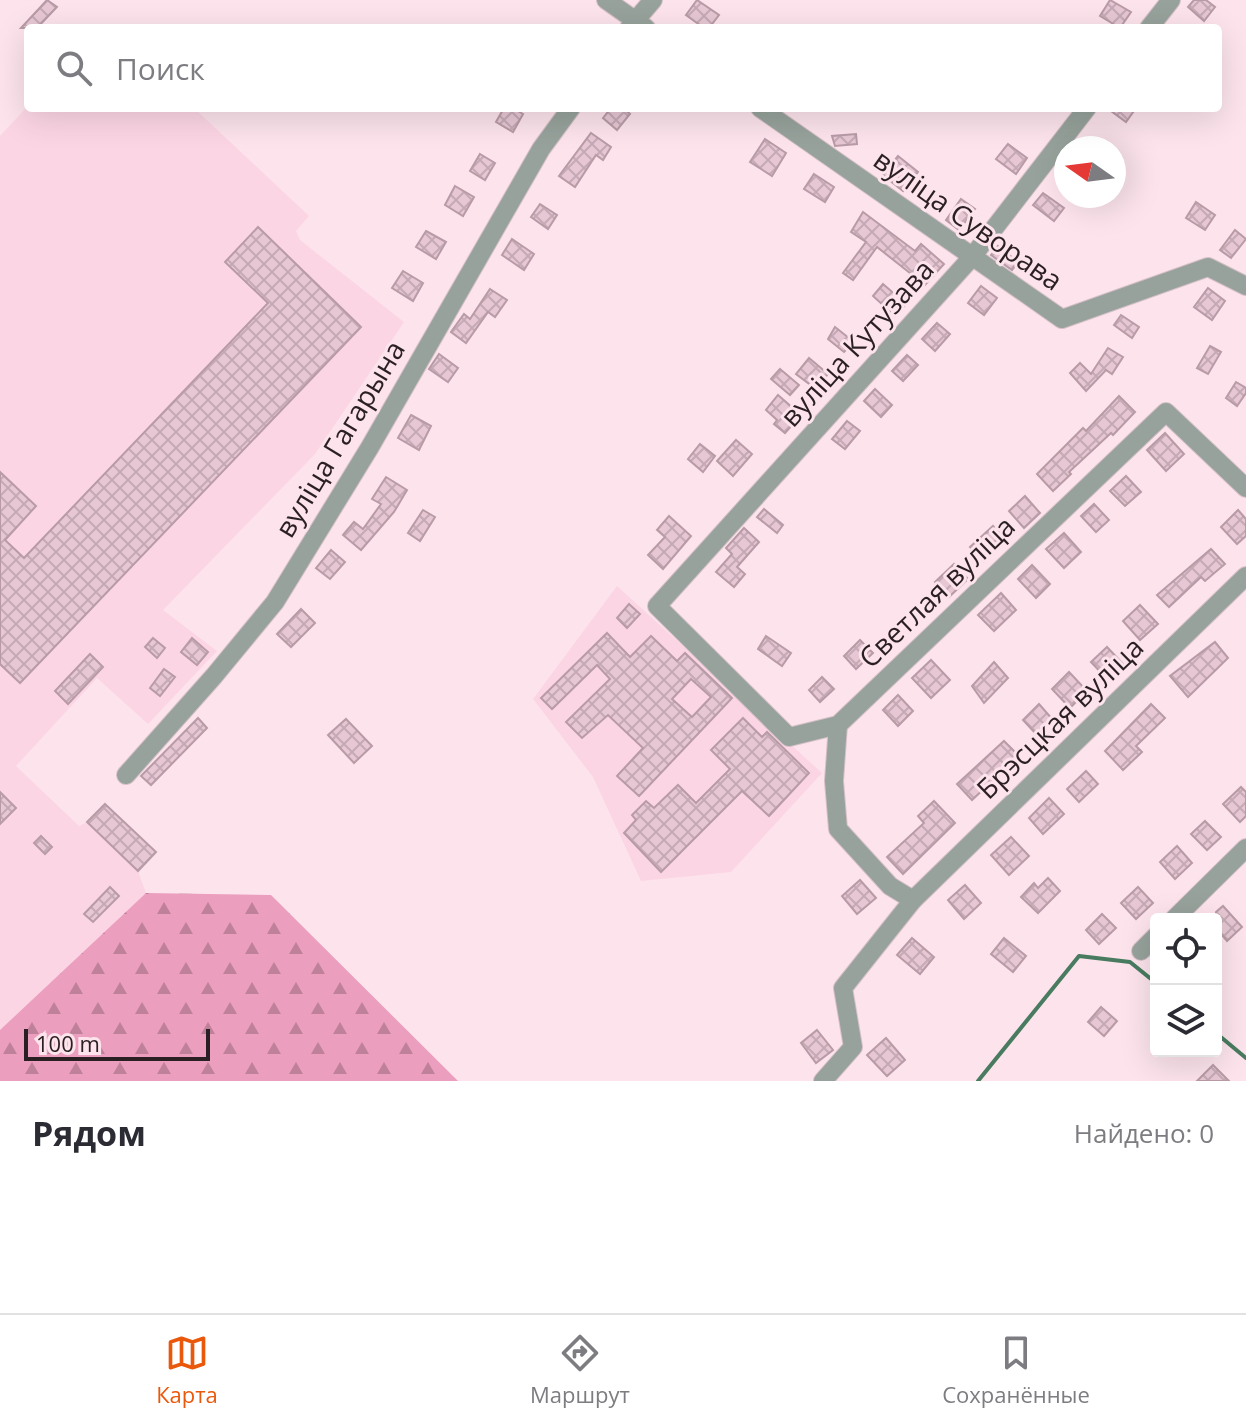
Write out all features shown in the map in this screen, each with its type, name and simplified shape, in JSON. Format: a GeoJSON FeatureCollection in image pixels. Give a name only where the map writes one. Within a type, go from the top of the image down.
{"type":"FeatureCollection","features":[{"type":"Feature","properties":{"kind":"street"},"geometry":{"type":"LineString","coordinates":[[606,0],[635,24]]}},
{"type":"Feature","properties":{"kind":"street"},"geometry":{"type":"LineString","coordinates":[[637,24],[653,0]]}},
{"type":"Feature","properties":{"kind":"street"},"geometry":{"type":"LineString","coordinates":[[1152,24],[1171,0]]}},
{"type":"Feature","properties":{"kind":"street","name":"вуліца Гагарына"},"geometry":{"type":"LineString","coordinates":[[126,775],[275,602],[370,447],[541,149],[568,112]]}},
{"type":"Feature","properties":{"kind":"street","name":"вуліца Суворава"},"geometry":{"type":"LineString","coordinates":[[766,112],[1062,319],[1208,267],[1246,286]]}},
{"type":"Feature","properties":{"kind":"street","name":"вуліца Кутузава"},"geometry":{"type":"LineString","coordinates":[[657,606],[972,257],[1084,112]]}},
{"type":"Feature","properties":{"kind":"street","name":"Светлая вуліца"},"geometry":{"type":"LineString","coordinates":[[657,606],[789,737],[838,725],[1166,412],[1246,488]]}},
{"type":"Feature","properties":{"kind":"street","name":"Брэсцкая вуліца"},"geometry":{"type":"LineString","coordinates":[[823,1081],[853,1047],[843,988],[913,900],[1246,576]]}},
{"type":"Feature","properties":{"kind":"street"},"geometry":{"type":"LineString","coordinates":[[838,725],[834,781],[838,829],[890,886],[913,900]]}},
{"type":"Feature","properties":{"kind":"street"},"geometry":{"type":"LineString","coordinates":[[1180,913],[1246,848]]}},
{"type":"Feature","properties":{"kind":"street"},"geometry":{"type":"LineString","coordinates":[[1141,951],[1150,942]]}},
{"type":"Feature","properties":{"kind":"shaded area"},"geometry":{"type":"Polygon","coordinates":[[[24,110],[198,112],[309,216],[296,231],[300,240],[404,322],[315,454],[163,610],[217,651],[148,724],[97,678],[16,766],[79,826],[105,804],[156,852],[138,871],[146,893],[0,1030],[0,136],[24,110]]]}},
{"type":"Feature","properties":{"kind":"shaded area"},"geometry":{"type":"Polygon","coordinates":[[[617,586],[822,773],[731,872],[641,881],[593,777],[533,699],[617,586]]]}},
{"type":"Feature","properties":{"kind":"green space"},"geometry":{"type":"Polygon","coordinates":[[[146,893],[271,895],[458,1081],[0,1081],[0,1030],[146,893]]]}},
{"type":"Feature","properties":{"kind":"building"},"geometry":{"type":"Polygon","coordinates":[[[47,0],[57,7],[41,24],[25,24],[47,0]]]}},
{"type":"Feature","properties":{"kind":"building"},"geometry":{"type":"Polygon","coordinates":[[[697,0],[719,15],[712,24],[698,24],[686,15],[697,0]]]}},
{"type":"Feature","properties":{"kind":"building"},"geometry":{"type":"Polygon","coordinates":[[[1110,0],[1131,12],[1123,24],[1113,24],[1100,16],[1110,0]]]}},
{"type":"Feature","properties":{"kind":"building"},"geometry":{"type":"Polygon","coordinates":[[[1194,0],[1206,0],[1215,7],[1204,21],[1188,7],[1194,0]]]}},
{"type":"Feature","properties":{"kind":"building"},"geometry":{"type":"Polygon","coordinates":[[[502,112],[523,114],[513,132],[496,122],[502,112]]]}},
{"type":"Feature","properties":{"kind":"building"},"geometry":{"type":"Polygon","coordinates":[[[608,112],[630,114],[617,130],[603,118],[608,112]]]}},
{"type":"Feature","properties":{"kind":"building"},"geometry":{"type":"Polygon","coordinates":[[[1112,112],[1133,112],[1126,122],[1112,112]]]}},
{"type":"Feature","properties":{"kind":"building"},"geometry":{"type":"Polygon","coordinates":[[[591,133],[611,147],[603,160],[596,155],[575,187],[559,176],[591,133]]]}},
{"type":"Feature","properties":{"kind":"building"},"geometry":{"type":"Polygon","coordinates":[[[856,134],[857,144],[835,146],[832,136],[856,134]]]}},
{"type":"Feature","properties":{"kind":"building"},"geometry":{"type":"Polygon","coordinates":[[[765,139],[786,153],[772,176],[750,162],[765,139]]]}},
{"type":"Feature","properties":{"kind":"building"},"geometry":{"type":"Polygon","coordinates":[[[1008,144],[1027,158],[1016,174],[996,159],[1008,144]]]}},
{"type":"Feature","properties":{"kind":"building"},"geometry":{"type":"Polygon","coordinates":[[[480,154],[495,163],[485,180],[470,171],[480,154]]]}},
{"type":"Feature","properties":{"kind":"building"},"geometry":{"type":"Polygon","coordinates":[[[898,156],[918,172],[903,191],[883,175],[898,156]]]}},
{"type":"Feature","properties":{"kind":"building"},"geometry":{"type":"Polygon","coordinates":[[[814,174],[834,187],[825,202],[804,189],[814,174]]]}},
{"type":"Feature","properties":{"kind":"building"},"geometry":{"type":"Polygon","coordinates":[[[455,186],[474,197],[463,216],[445,205],[455,186]]]}},
{"type":"Feature","properties":{"kind":"building"},"geometry":{"type":"Polygon","coordinates":[[[1043,193],[1054,201],[1054,208],[1064,208],[1054,221],[1033,205],[1043,193]]]}},
{"type":"Feature","properties":{"kind":"building"},"geometry":{"type":"Polygon","coordinates":[[[961,199],[975,209],[959,230],[946,220],[961,199]]]}},
{"type":"Feature","properties":{"kind":"building"},"geometry":{"type":"Polygon","coordinates":[[[1196,202],[1215,215],[1205,230],[1186,218],[1196,202]]]}},
{"type":"Feature","properties":{"kind":"building"},"geometry":{"type":"Polygon","coordinates":[[[540,204],[557,215],[548,229],[531,217],[540,204]]]}},
{"type":"Feature","properties":{"kind":"building"},"geometry":{"type":"Polygon","coordinates":[[[863,212],[915,251],[921,244],[944,264],[925,285],[877,247],[853,280],[843,273],[866,242],[851,232],[863,212]]]}},
{"type":"Feature","properties":{"kind":"building"},"geometry":{"type":"Polygon","coordinates":[[[258,227],[361,327],[20,683],[0,664],[0,472],[36,506],[5,540],[24,558],[268,303],[225,262],[258,227]]]}},
{"type":"Feature","properties":{"kind":"building"},"geometry":{"type":"Polygon","coordinates":[[[1235,230],[1246,239],[1231,258],[1220,250],[1235,230]]]}},
{"type":"Feature","properties":{"kind":"building"},"geometry":{"type":"Polygon","coordinates":[[[426,231],[446,242],[436,259],[416,247],[426,231]]]}},
{"type":"Feature","properties":{"kind":"building"},"geometry":{"type":"Polygon","coordinates":[[[512,239],[534,254],[524,270],[502,255],[512,239]]]}},
{"type":"Feature","properties":{"kind":"building"},"geometry":{"type":"Polygon","coordinates":[[[998,246],[1018,262],[1012,270],[991,255],[998,246]]]}},
{"type":"Feature","properties":{"kind":"building"},"geometry":{"type":"Polygon","coordinates":[[[403,271],[423,283],[413,301],[392,288],[403,271]]]}},
{"type":"Feature","properties":{"kind":"building"},"geometry":{"type":"Polygon","coordinates":[[[883,284],[906,304],[895,316],[873,296],[883,284]]]}},
{"type":"Feature","properties":{"kind":"building"},"geometry":{"type":"Polygon","coordinates":[[[981,286],[997,298],[984,315],[968,303],[981,286]]]}},
{"type":"Feature","properties":{"kind":"building"},"geometry":{"type":"Polygon","coordinates":[[[1208,288],[1225,301],[1212,320],[1194,307],[1208,288]]]}},
{"type":"Feature","properties":{"kind":"building"},"geometry":{"type":"Polygon","coordinates":[[[490,289],[507,300],[495,317],[488,312],[466,343],[451,332],[464,314],[470,319],[490,289]]]}},
{"type":"Feature","properties":{"kind":"building"},"geometry":{"type":"Polygon","coordinates":[[[1121,315],[1139,327],[1132,338],[1114,325],[1121,315]]]}},
{"type":"Feature","properties":{"kind":"building"},"geometry":{"type":"Polygon","coordinates":[[[937,323],[950,334],[935,351],[922,339],[937,323]]]}},
{"type":"Feature","properties":{"kind":"building"},"geometry":{"type":"Polygon","coordinates":[[[835,327],[854,342],[844,352],[828,339],[835,327]]]}},
{"type":"Feature","properties":{"kind":"building"},"geometry":{"type":"Polygon","coordinates":[[[1210,346],[1221,352],[1208,374],[1197,368],[1210,346]]]}},
{"type":"Feature","properties":{"kind":"building"},"geometry":{"type":"Polygon","coordinates":[[[1108,348],[1123,357],[1112,374],[1106,370],[1086,391],[1070,373],[1080,363],[1091,374],[1108,348]]]}},
{"type":"Feature","properties":{"kind":"building"},"geometry":{"type":"Polygon","coordinates":[[[439,354],[458,368],[448,382],[429,369],[439,354]]]}},
{"type":"Feature","properties":{"kind":"building"},"geometry":{"type":"Polygon","coordinates":[[[907,355],[918,365],[903,381],[892,371],[907,355]]]}},
{"type":"Feature","properties":{"kind":"building"},"geometry":{"type":"Polygon","coordinates":[[[809,358],[828,374],[816,389],[796,374],[809,358]]]}},
{"type":"Feature","properties":{"kind":"building"},"geometry":{"type":"Polygon","coordinates":[[[780,369],[799,385],[790,395],[771,379],[780,369]]]}},
{"type":"Feature","properties":{"kind":"building"},"geometry":{"type":"Polygon","coordinates":[[[1236,382],[1246,388],[1237,406],[1226,398],[1236,382]]]}},
{"type":"Feature","properties":{"kind":"building"},"geometry":{"type":"Polygon","coordinates":[[[875,389],[892,405],[881,417],[864,401],[875,389]]]}},
{"type":"Feature","properties":{"kind":"building"},"geometry":{"type":"Polygon","coordinates":[[[778,395],[801,415],[785,433],[774,424],[777,420],[766,410],[778,395]]]}},
{"type":"Feature","properties":{"kind":"building"},"geometry":{"type":"Polygon","coordinates":[[[1119,396],[1135,412],[1069,472],[1071,474],[1053,491],[1037,474],[1083,428],[1086,431],[1119,396]]]}},
{"type":"Feature","properties":{"kind":"building"},"geometry":{"type":"Polygon","coordinates":[[[411,415],[431,426],[419,450],[398,438],[411,415]]]}},
{"type":"Feature","properties":{"kind":"building"},"geometry":{"type":"Polygon","coordinates":[[[847,421],[860,431],[845,449],[832,439],[847,421]]]}},
{"type":"Feature","properties":{"kind":"building"},"geometry":{"type":"Polygon","coordinates":[[[1165,433],[1184,454],[1166,471],[1147,450],[1165,433]]]}},
{"type":"Feature","properties":{"kind":"building"},"geometry":{"type":"Polygon","coordinates":[[[736,440],[752,454],[733,476],[717,461],[736,440]]]}},
{"type":"Feature","properties":{"kind":"building"},"geometry":{"type":"Polygon","coordinates":[[[700,444],[715,456],[703,472],[688,459],[700,444]]]}},
{"type":"Feature","properties":{"kind":"building"},"geometry":{"type":"Polygon","coordinates":[[[1126,476],[1141,492],[1125,506],[1110,491],[1126,476]]]}},
{"type":"Feature","properties":{"kind":"building"},"geometry":{"type":"Polygon","coordinates":[[[386,477],[407,490],[394,512],[361,550],[343,535],[354,522],[363,529],[381,504],[372,499],[386,477]]]}},
{"type":"Feature","properties":{"kind":"building"},"geometry":{"type":"Polygon","coordinates":[[[1025,496],[1040,513],[1024,528],[1009,511],[1025,496]]]}},
{"type":"Feature","properties":{"kind":"building"},"geometry":{"type":"Polygon","coordinates":[[[1094,504],[1109,520],[1096,532],[1081,516],[1094,504]]]}},
{"type":"Feature","properties":{"kind":"building"},"geometry":{"type":"Polygon","coordinates":[[[764,509],[783,525],[777,533],[757,517],[764,509]]]}},
{"type":"Feature","properties":{"kind":"building"},"geometry":{"type":"Polygon","coordinates":[[[423,510],[435,517],[420,541],[408,533],[423,510]]]}},
{"type":"Feature","properties":{"kind":"building"},"geometry":{"type":"Polygon","coordinates":[[[1238,510],[1246,519],[1246,536],[1237,544],[1221,527],[1238,510]]]}},
{"type":"Feature","properties":{"kind":"building"},"geometry":{"type":"Polygon","coordinates":[[[669,516],[691,536],[663,569],[648,555],[665,537],[657,530],[669,516]]]}},
{"type":"Feature","properties":{"kind":"building"},"geometry":{"type":"Polygon","coordinates":[[[993,526],[1006,540],[984,561],[970,547],[993,526]]]}},
{"type":"Feature","properties":{"kind":"building"},"geometry":{"type":"Polygon","coordinates":[[[744,528],[759,542],[737,567],[745,574],[734,587],[716,572],[732,554],[726,548],[744,528]]]}},
{"type":"Feature","properties":{"kind":"building"},"geometry":{"type":"Polygon","coordinates":[[[1064,533],[1081,552],[1064,568],[1046,549],[1064,533]]]}},
{"type":"Feature","properties":{"kind":"building"},"geometry":{"type":"Polygon","coordinates":[[[1211,549],[1225,564],[1205,581],[1201,577],[1169,607],[1157,595],[1211,549]]]}},
{"type":"Feature","properties":{"kind":"building"},"geometry":{"type":"Polygon","coordinates":[[[331,550],[345,562],[330,579],[316,568],[331,550]]]}},
{"type":"Feature","properties":{"kind":"building"},"geometry":{"type":"Polygon","coordinates":[[[954,564],[968,579],[949,597],[935,582],[954,564]]]}},
{"type":"Feature","properties":{"kind":"building"},"geometry":{"type":"Polygon","coordinates":[[[1032,565],[1050,584],[1036,598],[1018,579],[1032,565]]]}},
{"type":"Feature","properties":{"kind":"building"},"geometry":{"type":"Polygon","coordinates":[[[1001,593],[1016,610],[994,631],[978,615],[1001,593]]]}},
{"type":"Feature","properties":{"kind":"building"},"geometry":{"type":"Polygon","coordinates":[[[629,604],[640,614],[627,628],[617,618],[629,604]]]}},
{"type":"Feature","properties":{"kind":"building"},"geometry":{"type":"Polygon","coordinates":[[[1140,605],[1158,624],[1140,640],[1123,621],[1140,605]]]}},
{"type":"Feature","properties":{"kind":"building"},"geometry":{"type":"Polygon","coordinates":[[[301,609],[315,623],[291,647],[277,634],[301,609]]]}},
{"type":"Feature","properties":{"kind":"building"},"geometry":{"type":"Polygon","coordinates":[[[607,633],[630,657],[651,636],[677,661],[685,653],[732,698],[639,796],[617,776],[643,748],[608,715],[582,738],[566,722],[610,679],[597,665],[552,709],[541,698],[607,633]],[[691,679],[672,699],[692,717],[711,697],[691,679]]]}},
{"type":"Feature","properties":{"kind":"building"},"geometry":{"type":"Polygon","coordinates":[[[766,636],[791,653],[782,666],[758,649],[766,636]]]}},
{"type":"Feature","properties":{"kind":"building"},"geometry":{"type":"Polygon","coordinates":[[[153,638],[165,648],[157,658],[145,647],[153,638]]]}},
{"type":"Feature","properties":{"kind":"building"},"geometry":{"type":"Polygon","coordinates":[[[192,638],[208,652],[197,665],[181,652],[192,638]]]}},
{"type":"Feature","properties":{"kind":"building"},"geometry":{"type":"Polygon","coordinates":[[[860,640],[873,653],[856,669],[844,656],[860,640]]]}},
{"type":"Feature","properties":{"kind":"building"},"geometry":{"type":"Polygon","coordinates":[[[1215,642],[1228,658],[1188,697],[1170,676],[1215,642]]]}},
{"type":"Feature","properties":{"kind":"building"},"geometry":{"type":"Polygon","coordinates":[[[1107,647],[1123,664],[1107,679],[1091,662],[1107,647]]]}},
{"type":"Feature","properties":{"kind":"building"},"geometry":{"type":"Polygon","coordinates":[[[90,654],[103,667],[68,704],[55,691],[90,654]]]}},
{"type":"Feature","properties":{"kind":"building"},"geometry":{"type":"Polygon","coordinates":[[[931,660],[950,680],[931,698],[912,678],[931,660]]]}},
{"type":"Feature","properties":{"kind":"building"},"geometry":{"type":"Polygon","coordinates":[[[994,662],[1008,678],[984,703],[972,686],[994,662]]]}},
{"type":"Feature","properties":{"kind":"building"},"geometry":{"type":"Polygon","coordinates":[[[164,669],[175,677],[160,696],[150,688],[164,669]]]}},
{"type":"Feature","properties":{"kind":"building"},"geometry":{"type":"Polygon","coordinates":[[[1069,672],[1087,691],[1070,708],[1052,689],[1069,672]]]}},
{"type":"Feature","properties":{"kind":"building"},"geometry":{"type":"Polygon","coordinates":[[[822,677],[834,689],[820,702],[809,690],[822,677]]]}},
{"type":"Feature","properties":{"kind":"building"},"geometry":{"type":"Polygon","coordinates":[[[898,695],[913,711],[898,726],[883,710],[898,695]]]}},
{"type":"Feature","properties":{"kind":"building"},"geometry":{"type":"Polygon","coordinates":[[[1039,704],[1053,720],[1037,735],[1023,720],[1039,704]]]}},
{"type":"Feature","properties":{"kind":"building"},"geometry":{"type":"Polygon","coordinates":[[[1151,704],[1165,718],[1136,746],[1142,752],[1123,770],[1105,751],[1151,704]]]}},
{"type":"Feature","properties":{"kind":"building"},"geometry":{"type":"Polygon","coordinates":[[[198,718],[207,728],[151,785],[141,776],[198,718]]]}},
{"type":"Feature","properties":{"kind":"building"},"geometry":{"type":"Polygon","coordinates":[[[743,718],[762,737],[767,732],[809,773],[769,816],[742,791],[661,872],[624,833],[636,820],[632,815],[646,801],[654,808],[678,785],[696,803],[730,769],[711,750],[743,718]]]}},
{"type":"Feature","properties":{"kind":"building"},"geometry":{"type":"Polygon","coordinates":[[[346,719],[372,746],[354,763],[328,735],[346,719]]]}},
{"type":"Feature","properties":{"kind":"building"},"geometry":{"type":"Polygon","coordinates":[[[1004,741],[1019,756],[972,800],[957,784],[1004,741]]]}},
{"type":"Feature","properties":{"kind":"building"},"geometry":{"type":"Polygon","coordinates":[[[1086,771],[1098,784],[1079,802],[1067,789],[1086,771]]]}},
{"type":"Feature","properties":{"kind":"building"},"geometry":{"type":"Polygon","coordinates":[[[1241,787],[1246,792],[1246,816],[1240,822],[1223,804],[1241,787]]]}},
{"type":"Feature","properties":{"kind":"building"},"geometry":{"type":"Polygon","coordinates":[[[0,792],[16,808],[0,824],[0,792]]]}},
{"type":"Feature","properties":{"kind":"building"},"geometry":{"type":"Polygon","coordinates":[[[1049,798],[1064,814],[1043,834],[1029,818],[1049,798]]]}},
{"type":"Feature","properties":{"kind":"building"},"geometry":{"type":"Polygon","coordinates":[[[934,801],[955,823],[903,874],[887,857],[924,823],[918,816],[934,801]]]}},
{"type":"Feature","properties":{"kind":"building"},"geometry":{"type":"Polygon","coordinates":[[[105,804],[156,852],[138,871],[87,822],[105,804]]]}},
{"type":"Feature","properties":{"kind":"building"},"geometry":{"type":"Polygon","coordinates":[[[1205,821],[1221,837],[1207,850],[1191,834],[1205,821]]]}},
{"type":"Feature","properties":{"kind":"building"},"geometry":{"type":"Polygon","coordinates":[[[41,836],[52,847],[45,854],[34,843],[41,836]]]}},
{"type":"Feature","properties":{"kind":"building"},"geometry":{"type":"Polygon","coordinates":[[[1011,837],[1029,856],[1009,875],[991,855],[1011,837]]]}},
{"type":"Feature","properties":{"kind":"building"},"geometry":{"type":"Polygon","coordinates":[[[1177,846],[1192,863],[1175,879],[1160,862],[1177,846]]]}},
{"type":"Feature","properties":{"kind":"building"},"geometry":{"type":"Polygon","coordinates":[[[1048,878],[1060,891],[1038,913],[1021,897],[1034,883],[1038,888],[1048,878]]]}},
{"type":"Feature","properties":{"kind":"building"},"geometry":{"type":"Polygon","coordinates":[[[860,880],[876,898],[857,914],[842,896],[860,880]]]}},
{"type":"Feature","properties":{"kind":"building"},"geometry":{"type":"Polygon","coordinates":[[[965,885],[981,903],[964,919],[948,900],[965,885]]]}},
{"type":"Feature","properties":{"kind":"building"},"geometry":{"type":"Polygon","coordinates":[[[110,887],[119,896],[93,922],[84,914],[110,887]]]}},
{"type":"Feature","properties":{"kind":"building"},"geometry":{"type":"Polygon","coordinates":[[[1138,887],[1153,903],[1136,919],[1121,903],[1138,887]]]}},
{"type":"Feature","properties":{"kind":"building"},"geometry":{"type":"Polygon","coordinates":[[[1223,906],[1242,927],[1227,941],[1222,935],[1222,913],[1216,912],[1223,906]]]}},
{"type":"Feature","properties":{"kind":"building"},"geometry":{"type":"Polygon","coordinates":[[[1102,914],[1116,928],[1099,944],[1086,930],[1102,914]]]}},
{"type":"Feature","properties":{"kind":"building"},"geometry":{"type":"Polygon","coordinates":[[[912,938],[934,957],[920,974],[897,955],[912,938]]]}},
{"type":"Feature","properties":{"kind":"building"},"geometry":{"type":"Polygon","coordinates":[[[1004,938],[1026,956],[1013,972],[991,954],[1004,938]]]}},
{"type":"Feature","properties":{"kind":"building"},"geometry":{"type":"Polygon","coordinates":[[[1101,1007],[1117,1021],[1104,1036],[1088,1022],[1101,1007]]]}},
{"type":"Feature","properties":{"kind":"building"},"geometry":{"type":"Polygon","coordinates":[[[817,1030],[833,1050],[816,1063],[801,1043],[817,1030]]]}},
{"type":"Feature","properties":{"kind":"building"},"geometry":{"type":"Polygon","coordinates":[[[886,1038],[905,1060],[887,1076],[867,1055],[886,1038]]]}},
{"type":"Feature","properties":{"kind":"building"},"geometry":{"type":"Polygon","coordinates":[[[1213,1065],[1229,1081],[1197,1081],[1213,1065]]]}},
{"type":"Feature","properties":{"kind":"waterway"},"geometry":{"type":"LineString","coordinates":[[978,1081],[1079,956],[1130,962],[1150,978]]}},
{"type":"Feature","properties":{"kind":"waterway"},"geometry":{"type":"LineString","coordinates":[[1222,1038],[1246,1058]]}}]}
